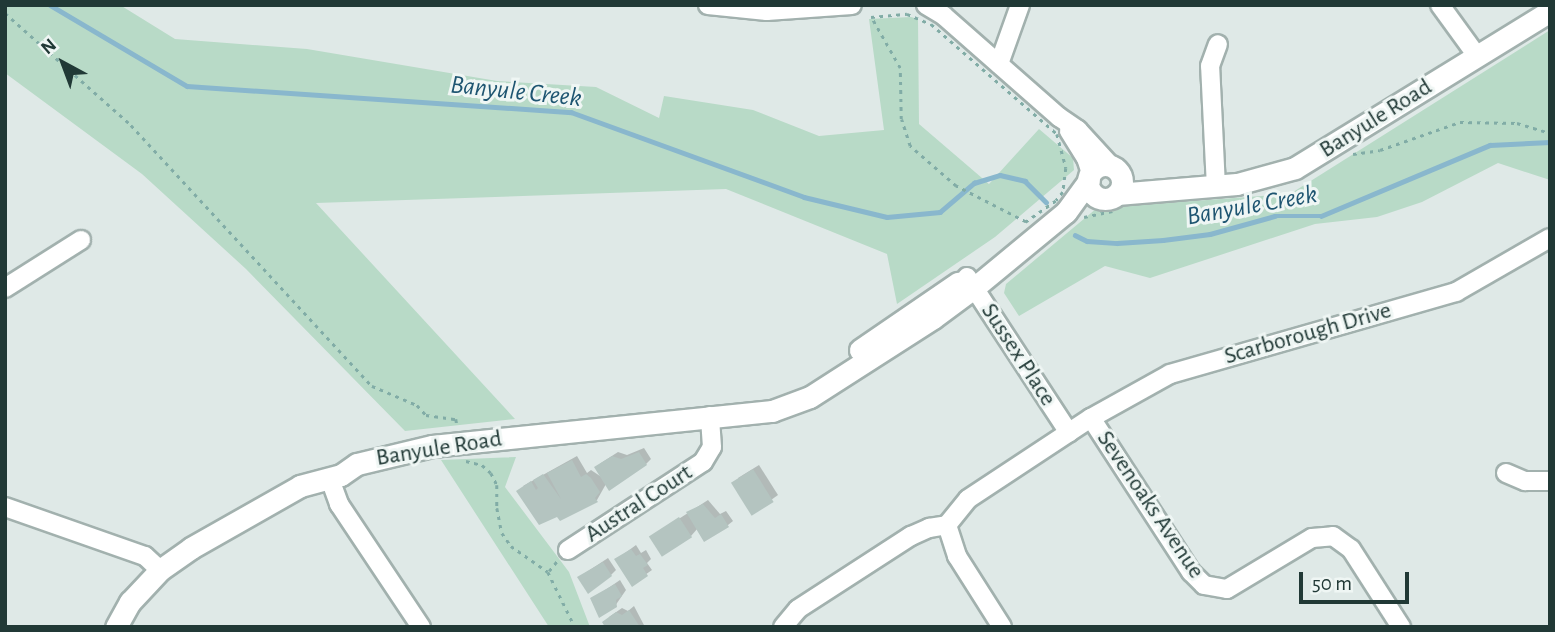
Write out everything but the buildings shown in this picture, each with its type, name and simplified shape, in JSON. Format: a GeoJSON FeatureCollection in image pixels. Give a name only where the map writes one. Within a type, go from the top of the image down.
{"type":"FeatureCollection","features":[{"type":"Feature","properties":{"kind":"street"},"geometry":{"type":"LineString","coordinates":[[708,5],[767,11],[852,5]]}},
{"type":"Feature","properties":{"kind":"street"},"geometry":{"type":"LineString","coordinates":[[926,5],[944,16],[1059,117],[1105,181]]}},
{"type":"Feature","properties":{"kind":"street"},"geometry":{"type":"LineString","coordinates":[[999,65],[1020,5]]}},
{"type":"Feature","properties":{"kind":"street"},"geometry":{"type":"LineString","coordinates":[[1440,5],[1477,56]]}},
{"type":"Feature","properties":{"kind":"street","name":"Banyule Road"},"geometry":{"type":"LineString","coordinates":[[116,627],[130,602],[160,570],[228,524],[300,485],[330,479],[367,461],[398,452],[460,442],[772,411],[810,397],[923,325],[971,282],[1105,181],[1188,188],[1216,187],[1252,182],[1295,168],[1550,11]]}},
{"type":"Feature","properties":{"kind":"street"},"geometry":{"type":"LineString","coordinates":[[1216,187],[1210,66],[1218,44]]}},
{"type":"Feature","properties":{"kind":"street","name":"Scarborough Drive"},"geometry":{"type":"LineString","coordinates":[[783,627],[798,609],[911,536],[940,526],[935,521],[944,510],[968,499],[1091,418],[1180,370],[1455,292],[1550,238]]}},
{"type":"Feature","properties":{"kind":"street"},"geometry":{"type":"LineString","coordinates":[[5,288],[81,240]]}},
{"type":"Feature","properties":{"kind":"street","name":"Banyule Road"},"geometry":{"type":"LineString","coordinates":[[733,413],[771,402],[808,384],[904,319],[971,282]]}},
{"type":"Feature","properties":{"kind":"street","name":"Sussex Place"},"geometry":{"type":"LineString","coordinates":[[971,282],[1069,433]]}},
{"type":"Feature","properties":{"kind":"street","name":"Austral Court"},"geometry":{"type":"LineString","coordinates":[[568,550],[703,462],[712,447],[710,416]]}},
{"type":"Feature","properties":{"kind":"street","name":"Sevenoaks Avenue"},"geometry":{"type":"LineString","coordinates":[[1091,418],[1191,572],[1204,585],[1227,589],[1312,538],[1333,536],[1351,549],[1401,627]]}},
{"type":"Feature","properties":{"kind":"street"},"geometry":{"type":"LineString","coordinates":[[1507,473],[1525,481],[1550,481]]}},
{"type":"Feature","properties":{"kind":"street"},"geometry":{"type":"LineString","coordinates":[[330,479],[339,504],[421,627]]}},
{"type":"Feature","properties":{"kind":"street"},"geometry":{"type":"LineString","coordinates":[[5,507],[145,556],[160,570]]}},
{"type":"Feature","properties":{"kind":"street"},"geometry":{"type":"LineString","coordinates":[[940,526],[1002,627]]}},
{"type":"Feature","properties":{"kind":"path"},"geometry":{"type":"LineString","coordinates":[[5,13],[124,118],[372,386],[416,405],[426,415],[456,419],[462,457],[468,464],[482,464],[497,485],[497,508],[502,533],[511,546],[548,572],[575,627]]}},
{"type":"Feature","properties":{"kind":"path"},"geometry":{"type":"LineString","coordinates":[[907,14],[931,23],[1056,134],[1067,178],[1063,192],[1056,201],[1026,222],[981,199],[956,186],[910,146],[901,118],[900,68],[871,17],[907,14]]}},
{"type":"Feature","properties":{"kind":"green space"},"geometry":{"type":"Polygon","coordinates":[[[5,5],[120,5],[175,39],[307,49],[497,81],[596,87],[659,118],[664,96],[753,110],[819,136],[884,130],[869,19],[911,17],[918,19],[919,124],[989,184],[1039,129],[1073,158],[1074,170],[995,237],[897,304],[887,254],[726,189],[316,203],[515,419],[405,431],[246,269],[142,174],[5,73],[5,5]]]}},
{"type":"Feature","properties":{"kind":"green space"},"geometry":{"type":"Polygon","coordinates":[[[1550,30],[1550,180],[1498,163],[1422,202],[1377,217],[1315,224],[1150,278],[1105,266],[1019,316],[1004,293],[1006,284],[1097,208],[1290,194],[1550,30]]]}},
{"type":"Feature","properties":{"kind":"green space"},"geometry":{"type":"Polygon","coordinates":[[[516,457],[505,487],[569,572],[590,627],[549,627],[441,460],[516,457]]]}},
{"type":"Feature","properties":{"kind":"waterway","name":"Banyule Creek"},"geometry":{"type":"LineString","coordinates":[[50,5],[187,86],[571,112],[804,197],[887,217],[940,212],[974,183],[1000,175],[1025,181],[1046,202]]}},
{"type":"Feature","properties":{"kind":"waterway","name":"Banyule Creek"},"geometry":{"type":"LineString","coordinates":[[1075,235],[1087,241],[1117,243],[1163,240],[1210,234],[1275,216],[1321,216],[1490,145],[1550,142]]}}]}
